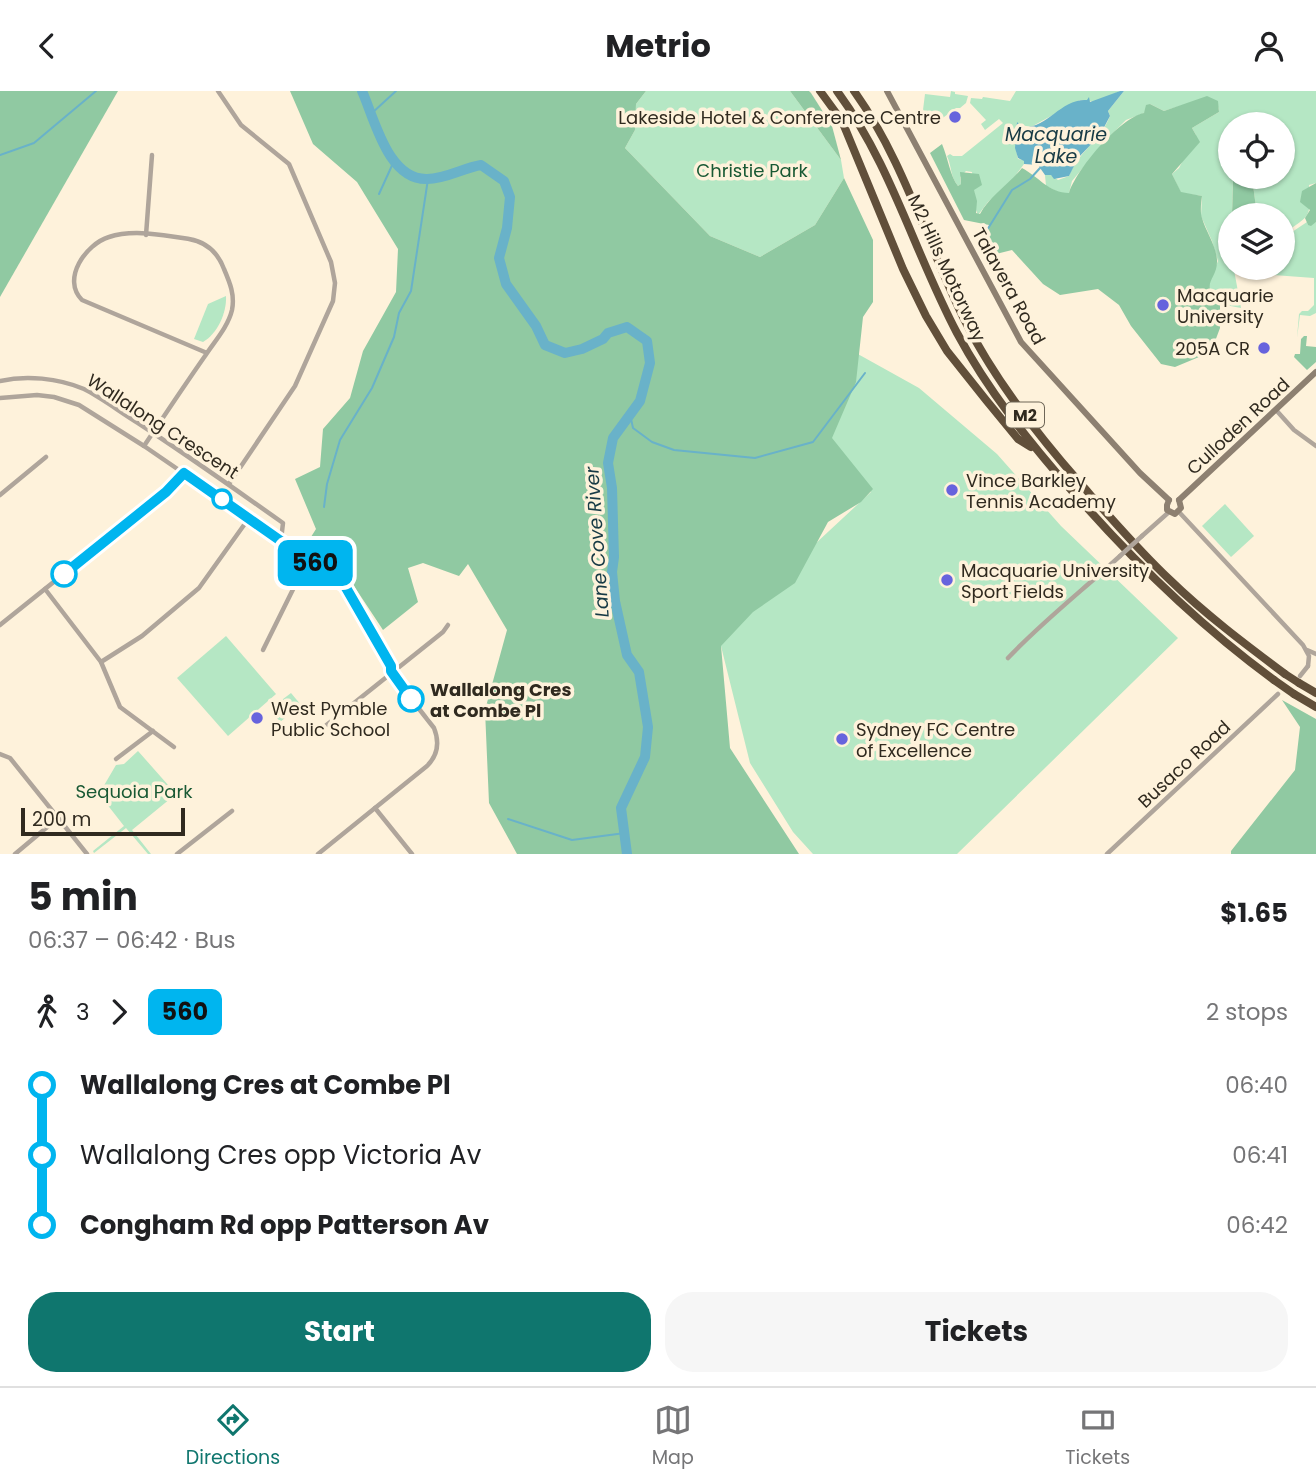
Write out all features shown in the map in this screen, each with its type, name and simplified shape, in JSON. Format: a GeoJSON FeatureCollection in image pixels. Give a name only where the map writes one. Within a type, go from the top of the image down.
{"type":"FeatureCollection","features":[{"type":"Feature","properties":{"kind":"highway","name":"M2"},"geometry":{"type":"LineString","coordinates":[[820,91],[842,121],[902,269],[926,316],[953,358],[1018,439],[1034,448]]}},
{"type":"Feature","properties":{"kind":"highway","name":"M2 Hills Motorway"},"geometry":{"type":"LineString","coordinates":[[837,91],[862,128],[881,164],[958,335],[988,384],[1034,448],[1161,587],[1206,627],[1274,680],[1316,707]]}},
{"type":"Feature","properties":{"kind":"highway","name":"M2 Hills Motorway"},"geometry":{"type":"LineString","coordinates":[[854,91],[895,165],[965,320],[994,370],[1060,461],[1169,580],[1284,674],[1299,679],[1316,693]]}},
{"type":"Feature","properties":{"kind":"street"},"geometry":{"type":"LineString","coordinates":[[218,91],[241,125],[289,164],[331,262],[335,283],[333,302],[295,386],[229,484]]}},
{"type":"Feature","properties":{"kind":"street","name":"Talavera Road"},"geometry":{"type":"LineString","coordinates":[[887,91],[1021,342],[1140,473],[1169,500]]}},
{"type":"Feature","properties":{"kind":"street"},"geometry":{"type":"LineString","coordinates":[[146,235],[152,155]]}},
{"type":"Feature","properties":{"kind":"street"},"geometry":{"type":"LineString","coordinates":[[144,446],[207,353],[229,317],[233,293],[221,260],[201,242],[146,235],[112,236],[91,248],[81,260],[74,283],[82,300],[207,353]]}},
{"type":"Feature","properties":{"kind":"street","name":"Culloden Road"},"geometry":{"type":"LineString","coordinates":[[1179,500],[1316,372]]}},
{"type":"Feature","properties":{"kind":"street","name":"Wallalong Crescent"},"geometry":{"type":"LineString","coordinates":[[0,381],[16,377],[57,381],[84,390],[153,433],[283,523],[281,540]]}},
{"type":"Feature","properties":{"kind":"street","name":"Wallalong Crescent"},"geometry":{"type":"LineString","coordinates":[[0,398],[37,395],[66,400],[92,412],[345,586],[372,631],[392,672],[434,728],[438,745],[430,763],[318,854]]}},
{"type":"Feature","properties":{"kind":"street"},"geometry":{"type":"LineString","coordinates":[[1276,410],[1294,430],[1316,446]]}},
{"type":"Feature","properties":{"kind":"street"},"geometry":{"type":"LineString","coordinates":[[0,495],[46,457]]}},
{"type":"Feature","properties":{"kind":"street"},"geometry":{"type":"LineString","coordinates":[[0,625],[166,492],[184,473]]}},
{"type":"Feature","properties":{"kind":"street"},"geometry":{"type":"LineString","coordinates":[[1169,512],[1169,500],[1179,500],[1179,512]]}},
{"type":"Feature","properties":{"kind":"street"},"geometry":{"type":"LineString","coordinates":[[1169,512],[1179,512]]}},
{"type":"Feature","properties":{"kind":"street"},"geometry":{"type":"LineString","coordinates":[[1008,658],[1169,512]]}},
{"type":"Feature","properties":{"kind":"street"},"geometry":{"type":"LineString","coordinates":[[1179,512],[1306,650],[1309,656],[1308,666],[1299,679]]}},
{"type":"Feature","properties":{"kind":"street"},"geometry":{"type":"LineString","coordinates":[[101,662],[142,636],[200,588],[248,518]]}},
{"type":"Feature","properties":{"kind":"street"},"geometry":{"type":"LineString","coordinates":[[262,650],[307,559]]}},
{"type":"Feature","properties":{"kind":"street"},"geometry":{"type":"LineString","coordinates":[[45,589],[101,662],[120,706],[174,747]]}},
{"type":"Feature","properties":{"kind":"street"},"geometry":{"type":"LineString","coordinates":[[324,727],[443,632],[448,625]]}},
{"type":"Feature","properties":{"kind":"street"},"geometry":{"type":"LineString","coordinates":[[1306,650],[1316,654]]}},
{"type":"Feature","properties":{"kind":"street"},"geometry":{"type":"LineString","coordinates":[[1308,666],[1316,667]]}},
{"type":"Feature","properties":{"kind":"street","name":"Busaco Road"},"geometry":{"type":"LineString","coordinates":[[1107,854],[1278,694]]}},
{"type":"Feature","properties":{"kind":"street"},"geometry":{"type":"LineString","coordinates":[[116,759],[153,731]]}},
{"type":"Feature","properties":{"kind":"street"},"geometry":{"type":"LineString","coordinates":[[0,754],[9,758],[87,854]]}},
{"type":"Feature","properties":{"kind":"street"},"geometry":{"type":"LineString","coordinates":[[375,808],[412,854]]}},
{"type":"Feature","properties":{"kind":"street"},"geometry":{"type":"LineString","coordinates":[[180,853],[232,811]]}},
{"type":"Feature","properties":{"kind":"street"},"geometry":{"type":"LineString","coordinates":[[15,854],[58,818]]}},
{"type":"Feature","properties":{"kind":"green space"},"geometry":{"type":"Polygon","coordinates":[[[0,91],[118,91],[0,297],[0,91]]]}},
{"type":"Feature","properties":{"kind":"green space"},"geometry":{"type":"Polygon","coordinates":[[[290,91],[646,91],[636,104],[635,130],[625,148],[710,236],[760,257],[815,225],[844,178],[873,240],[873,302],[863,317],[856,382],[832,438],[873,489],[861,502],[828,522],[795,583],[753,612],[721,646],[730,748],[799,854],[517,854],[489,803],[485,710],[507,630],[468,564],[459,576],[423,563],[408,568],[418,602],[383,630],[348,577],[304,548],[316,529],[295,479],[320,467],[323,429],[350,398],[363,351],[396,292],[398,249],[357,182],[313,144],[290,91]]]}},
{"type":"Feature","properties":{"kind":"green space","name":"Christie Park"},"geometry":{"type":"Polygon","coordinates":[[[646,91],[790,91],[841,160],[844,178],[815,225],[760,257],[710,236],[625,148],[635,130],[636,104],[646,91]]]}},
{"type":"Feature","properties":{"kind":"green space"},"geometry":{"type":"Polygon","coordinates":[[[790,91],[811,93],[832,126],[841,160],[790,91]]]}},
{"type":"Feature","properties":{"kind":"green space"},"geometry":{"type":"Polygon","coordinates":[[[951,91],[968,96],[966,103],[940,120],[930,120],[923,110],[925,94],[950,97],[951,91]]]}},
{"type":"Feature","properties":{"kind":"green space"},"geometry":{"type":"Polygon","coordinates":[[[1016,91],[1120,91],[1096,102],[1080,100],[1031,127],[1021,125],[1016,150],[1018,159],[1024,160],[1024,164],[1009,184],[988,202],[978,215],[972,172],[966,171],[960,177],[961,184],[958,186],[947,156],[962,156],[1003,123],[999,119],[985,130],[981,124],[986,120],[970,103],[971,98],[1010,101],[1016,91]]]}},
{"type":"Feature","properties":{"kind":"green space"},"geometry":{"type":"Polygon","coordinates":[[[1124,91],[1316,91],[1316,183],[1309,185],[1310,204],[1307,215],[1295,226],[1295,203],[1255,203],[1254,189],[1295,189],[1295,112],[1219,112],[1218,106],[1206,101],[1164,111],[1150,104],[1144,113],[1126,120],[1106,140],[1072,181],[1069,193],[1060,193],[1046,186],[1045,175],[1051,175],[1058,180],[1069,176],[1106,124],[1110,116],[1108,111],[1124,91]]]}},
{"type":"Feature","properties":{"kind":"green space"},"geometry":{"type":"Polygon","coordinates":[[[1207,96],[1218,101],[1219,112],[1192,128],[1200,142],[1172,174],[1181,192],[1202,196],[1201,216],[1217,260],[1210,291],[1220,304],[1220,328],[1211,352],[1175,367],[1161,364],[1131,326],[1119,305],[1098,289],[1060,295],[1043,284],[1012,250],[992,255],[982,249],[989,225],[964,220],[930,153],[942,144],[958,186],[961,184],[960,172],[979,174],[982,185],[974,190],[976,213],[980,214],[1022,168],[1050,187],[1069,193],[1080,171],[1111,134],[1144,113],[1146,105],[1150,104],[1164,111],[1207,96]]]}},
{"type":"Feature","properties":{"kind":"green space"},"geometry":{"type":"Polygon","coordinates":[[[1218,113],[1218,189],[1233,189],[1232,203],[1218,203],[1218,261],[1201,216],[1202,196],[1181,193],[1172,174],[1179,168],[1196,135],[1192,128],[1218,113]]]}},
{"type":"Feature","properties":{"kind":"green space"},"geometry":{"type":"Polygon","coordinates":[[[1316,183],[1316,222],[1311,226],[1305,218],[1310,210],[1300,202],[1302,191],[1316,183]]]}},
{"type":"Feature","properties":{"kind":"green space"},"geometry":{"type":"Polygon","coordinates":[[[1233,189],[1254,189],[1255,203],[1232,203],[1233,189]]]}},
{"type":"Feature","properties":{"kind":"green space"},"geometry":{"type":"Polygon","coordinates":[[[1307,222],[1308,225],[1316,222],[1316,313],[1310,316],[1300,315],[1297,338],[1299,314],[1314,305],[1314,278],[1295,277],[1295,230],[1307,222]]]}},
{"type":"Feature","properties":{"kind":"green space"},"geometry":{"type":"Polygon","coordinates":[[[1218,261],[1218,280],[1236,280],[1241,308],[1220,304],[1212,296],[1208,284],[1218,261]]]}},
{"type":"Feature","properties":{"kind":"green space","name":"Macquarie University Sport Fields"},"geometry":{"type":"Polygon","coordinates":[[[748,293],[919,388],[997,454],[1061,526],[1178,638],[957,854],[813,854],[793,832],[750,763],[718,634],[871,492],[717,321],[748,293]]]}},
{"type":"Feature","properties":{"kind":"green space"},"geometry":{"type":"Polygon","coordinates":[[[226,296],[225,309],[217,328],[203,342],[194,339],[208,304],[226,296]]]}},
{"type":"Feature","properties":{"kind":"green space"},"geometry":{"type":"Polygon","coordinates":[[[1307,336],[1306,346],[1316,347],[1316,362],[1307,370],[1294,357],[1295,354],[1300,354],[1301,339],[1307,336]]]}},
{"type":"Feature","properties":{"kind":"green space"},"geometry":{"type":"Polygon","coordinates":[[[1225,504],[1254,536],[1231,557],[1202,526],[1225,504]]]}},
{"type":"Feature","properties":{"kind":"green space"},"geometry":{"type":"Polygon","coordinates":[[[226,636],[276,694],[228,736],[177,678],[226,636]]]}},
{"type":"Feature","properties":{"kind":"green space"},"geometry":{"type":"Polygon","coordinates":[[[291,693],[301,705],[280,722],[270,709],[291,693]]]}},
{"type":"Feature","properties":{"kind":"green space"},"geometry":{"type":"Polygon","coordinates":[[[1282,700],[1316,719],[1316,854],[1231,854],[1295,770],[1300,727],[1282,700]]]}},
{"type":"Feature","properties":{"kind":"green space","name":"Sequoia Park"},"geometry":{"type":"Polygon","coordinates":[[[138,751],[176,794],[132,830],[151,854],[148,854],[126,828],[94,853],[93,851],[124,826],[99,794],[116,765],[124,764],[138,751]]]}},
{"type":"Feature","properties":{"kind":"water","name":"Macquarie Lake"},"geometry":{"type":"Polygon","coordinates":[[[1124,91],[1108,111],[1110,116],[1100,135],[1078,158],[1069,176],[1054,179],[1051,175],[1045,175],[1038,165],[1024,164],[1024,161],[1018,158],[1015,148],[1017,122],[1022,127],[1031,127],[1069,104],[1087,100],[1089,97],[1090,102],[1124,91]]]}},
{"type":"Feature","properties":{"kind":"waterway"},"geometry":{"type":"LineString","coordinates":[[0,155],[34,143],[96,91]]}},
{"type":"Feature","properties":{"kind":"waterway","name":"Lane Cove River"},"geometry":{"type":"LineString","coordinates":[[362,91],[385,146],[402,170],[414,177],[427,179],[481,165],[504,181],[510,197],[507,228],[499,258],[506,284],[536,326],[545,345],[565,353],[582,349],[603,339],[608,333],[627,327],[647,341],[650,363],[640,401],[613,438],[608,463],[612,488],[612,572],[615,601],[627,655],[639,672],[648,727],[645,757],[621,808],[627,854]]}},
{"type":"Feature","properties":{"kind":"waterway"},"geometry":{"type":"LineString","coordinates":[[372,113],[396,91]]}},
{"type":"Feature","properties":{"kind":"waterway"},"geometry":{"type":"LineString","coordinates":[[379,194],[394,161]]}},
{"type":"Feature","properties":{"kind":"waterway"},"geometry":{"type":"LineString","coordinates":[[979,243],[1012,190],[1030,179],[1040,168]]}},
{"type":"Feature","properties":{"kind":"waterway"},"geometry":{"type":"LineString","coordinates":[[324,507],[327,484],[340,440],[372,388],[394,337],[399,313],[411,291],[428,179]]}},
{"type":"Feature","properties":{"kind":"waterway"},"geometry":{"type":"LineString","coordinates":[[630,414],[633,428],[652,442],[674,450],[755,458],[813,442],[865,373]]}},
{"type":"Feature","properties":{"kind":"waterway"},"geometry":{"type":"LineString","coordinates":[[508,819],[572,840],[625,833]]}},
{"type":"Feature","properties":{"kind":"bus line","name":"560"},"geometry":{"type":"LineString","coordinates":[[64,574],[166,492],[184,473],[345,586],[376,637],[391,671],[411,699]]}},
{"type":"Feature","properties":{"kind":"place","name":"Lakeside Hotel & Conference Centre"},"geometry":{"type":"Point","coordinates":[955,117]}},
{"type":"Feature","properties":{"kind":"place","name":"Macquarie University"},"geometry":{"type":"Point","coordinates":[1163,305]}},
{"type":"Feature","properties":{"kind":"place","name":"205A CR"},"geometry":{"type":"Point","coordinates":[1264,348]}},
{"type":"Feature","properties":{"kind":"place","name":"Vince Barkley Tennis Academy"},"geometry":{"type":"Point","coordinates":[952,490]}},
{"type":"Feature","properties":{"kind":"place","name":"Macquarie University Sport Fields"},"geometry":{"type":"Point","coordinates":[947,580]}},
{"type":"Feature","properties":{"kind":"place","name":"Wallalong Cres at Combe Pl"},"geometry":{"type":"Point","coordinates":[411,699]}},
{"type":"Feature","properties":{"kind":"place","name":"West Pymble Public School"},"geometry":{"type":"Point","coordinates":[257,718]}},
{"type":"Feature","properties":{"kind":"place","name":"Sydney FC Centre of Excellence"},"geometry":{"type":"Point","coordinates":[842,739]}}]}
